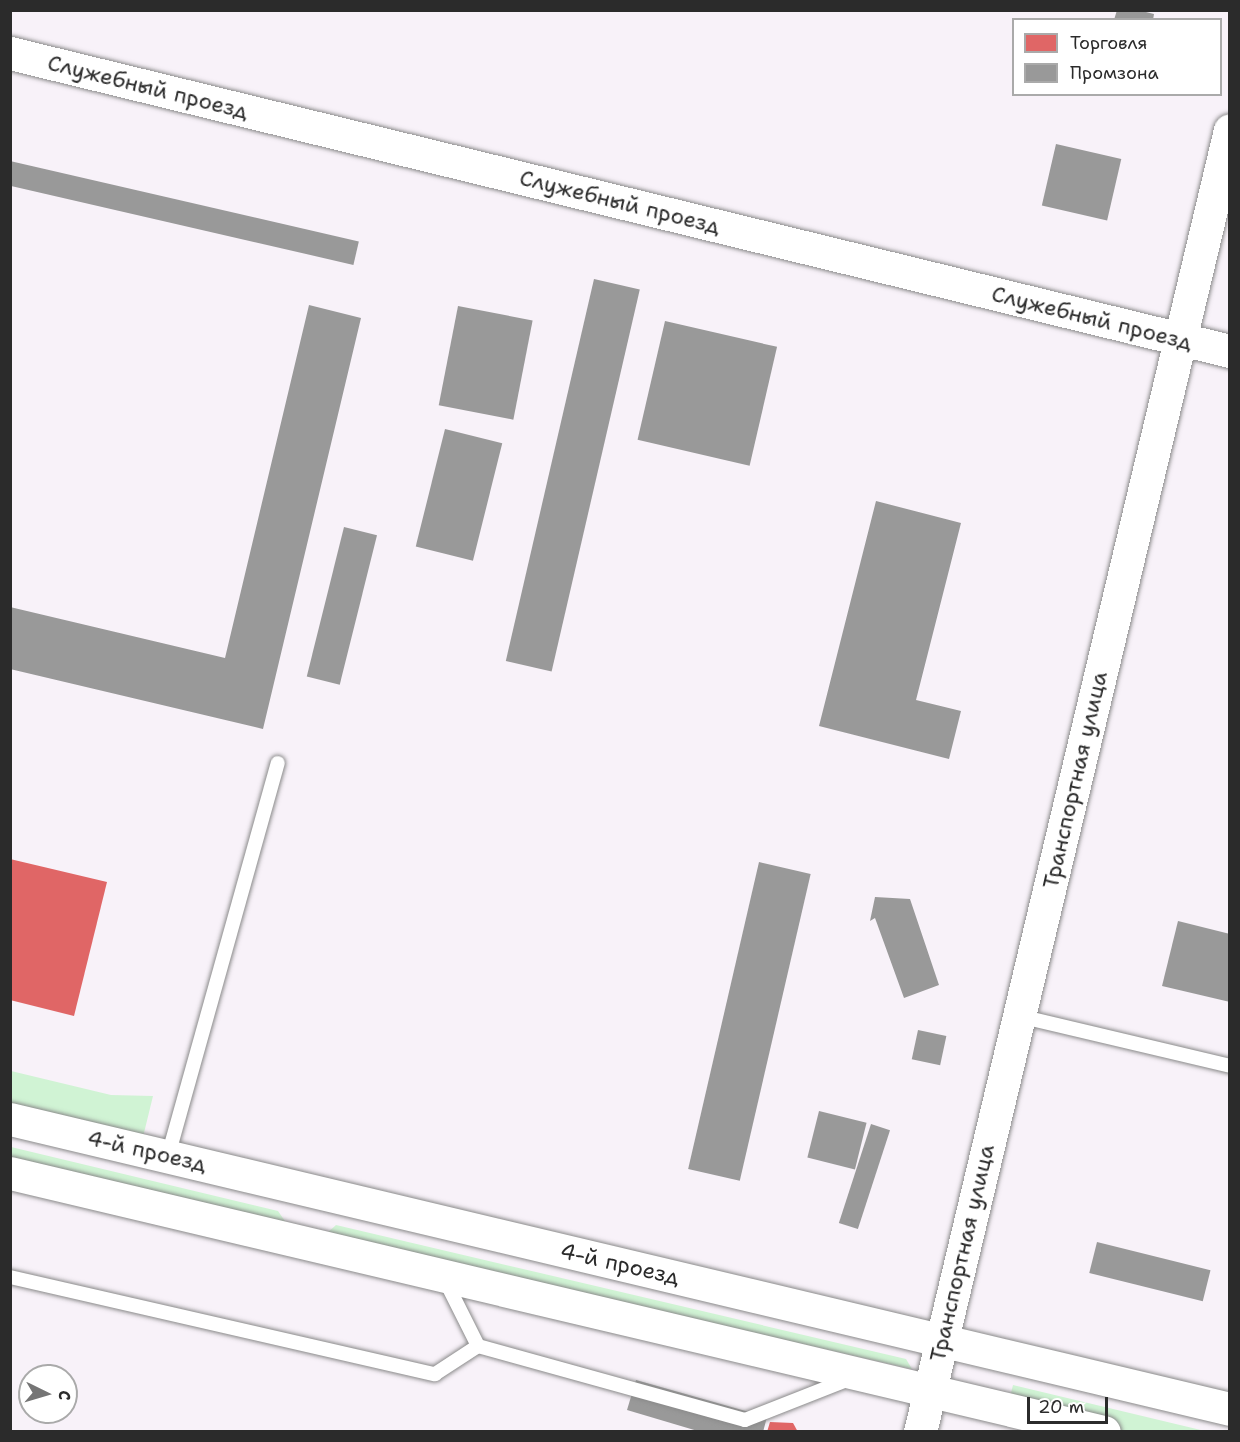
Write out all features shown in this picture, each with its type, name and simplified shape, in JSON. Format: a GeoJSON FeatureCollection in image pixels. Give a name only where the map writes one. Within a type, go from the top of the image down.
{"type":"FeatureCollection","features":[{"type":"Feature","properties":{"kind":"street","name":"Служебный проезд"},"geometry":{"type":"LineString","coordinates":[[10,53],[1230,351]]}},
{"type":"Feature","properties":{"kind":"street","name":"Транспортная улица"},"geometry":{"type":"LineString","coordinates":[[920,1431],[1230,130]]}},
{"type":"Feature","properties":{"kind":"street","name":"4-й проезд"},"geometry":{"type":"LineString","coordinates":[[10,1119],[1230,1409]]}},
{"type":"Feature","properties":{"kind":"street"},"geometry":{"type":"LineString","coordinates":[[10,1173],[1104,1431]]}},
{"type":"Feature","properties":{"kind":"lane"},"geometry":{"type":"LineString","coordinates":[[168,1156],[278,763]]}},
{"type":"Feature","properties":{"kind":"lane"},"geometry":{"type":"LineString","coordinates":[[1018,1016],[1230,1066]]}},
{"type":"Feature","properties":{"kind":"lane"},"geometry":{"type":"LineString","coordinates":[[443,1275],[478,1346],[745,1420],[860,1374]]}},
{"type":"Feature","properties":{"kind":"lane"},"geometry":{"type":"LineString","coordinates":[[10,1277],[435,1374],[478,1346]]}},
{"type":"Feature","properties":{"kind":"shaded area"},"geometry":{"type":"Polygon","coordinates":[[[11,11],[1229,11],[1229,1431],[11,1431],[11,11]]]}},
{"type":"Feature","properties":{"kind":"green space"},"geometry":{"type":"Polygon","coordinates":[[[11,1071],[111,1095],[153,1096],[143,1137],[11,1115],[11,1071]]]}},
{"type":"Feature","properties":{"kind":"green space"},"geometry":{"type":"Polygon","coordinates":[[[11,1147],[278,1211],[287,1224],[11,1167],[11,1147]]]}},
{"type":"Feature","properties":{"kind":"green space"},"geometry":{"type":"Polygon","coordinates":[[[336,1225],[906,1359],[912,1369],[325,1235],[336,1225]]]}},
{"type":"Feature","properties":{"kind":"green space"},"geometry":{"type":"Polygon","coordinates":[[[1013,1385],[1205,1431],[1121,1431],[1008,1405],[1013,1385]]]}},
{"type":"Feature","properties":{"kind":"building: Торговля"},"geometry":{"type":"Polygon","coordinates":[[[10,859],[107,882],[74,1016],[10,1000],[10,859]]]}},
{"type":"Feature","properties":{"kind":"building: Торговля"},"geometry":{"type":"Polygon","coordinates":[[[770,1422],[793,1423],[798,1432],[767,1432],[770,1422]]]}},
{"type":"Feature","properties":{"kind":"building: Промзона"},"geometry":{"type":"Polygon","coordinates":[[[1117,10],[1138,10],[1154,14],[1153,18],[1115,18],[1117,10]]]}},
{"type":"Feature","properties":{"kind":"building: Промзона"},"geometry":{"type":"Polygon","coordinates":[[[1056,144],[1121,159],[1107,220],[1042,205],[1056,144]]]}},
{"type":"Feature","properties":{"kind":"building: Промзона"},"geometry":{"type":"Polygon","coordinates":[[[10,161],[359,242],[353,265],[10,186],[10,161]]]}},
{"type":"Feature","properties":{"kind":"building: Промзона"},"geometry":{"type":"Polygon","coordinates":[[[594,279],[640,290],[552,672],[506,661],[594,279]]]}},
{"type":"Feature","properties":{"kind":"building: Промзона"},"geometry":{"type":"Polygon","coordinates":[[[309,305],[361,318],[263,729],[10,669],[10,607],[225,658],[309,305]]]}},
{"type":"Feature","properties":{"kind":"building: Промзона"},"geometry":{"type":"Polygon","coordinates":[[[458,306],[533,321],[513,420],[439,405],[458,306]]]}},
{"type":"Feature","properties":{"kind":"building: Промзона"},"geometry":{"type":"Polygon","coordinates":[[[665,321],[777,347],[750,466],[638,440],[665,321]]]}},
{"type":"Feature","properties":{"kind":"building: Промзона"},"geometry":{"type":"Polygon","coordinates":[[[445,429],[502,443],[473,561],[416,546],[445,429]]]}},
{"type":"Feature","properties":{"kind":"building: Промзона"},"geometry":{"type":"Polygon","coordinates":[[[876,501],[961,523],[916,700],[961,711],[949,759],[819,726],[876,501]]]}},
{"type":"Feature","properties":{"kind":"building: Промзона"},"geometry":{"type":"Polygon","coordinates":[[[344,527],[377,535],[340,685],[307,676],[344,527]]]}},
{"type":"Feature","properties":{"kind":"building: Промзона"},"geometry":{"type":"Polygon","coordinates":[[[759,862],[811,874],[740,1181],[688,1169],[759,862]]]}},
{"type":"Feature","properties":{"kind":"building: Промзона"},"geometry":{"type":"Polygon","coordinates":[[[875,897],[910,899],[939,985],[904,998],[875,918],[870,921],[875,897]]]}},
{"type":"Feature","properties":{"kind":"building: Промзона"},"geometry":{"type":"Polygon","coordinates":[[[1178,921],[1230,934],[1230,1002],[1162,986],[1178,921]]]}},
{"type":"Feature","properties":{"kind":"building: Промзона"},"geometry":{"type":"Polygon","coordinates":[[[918,1030],[946,1036],[940,1065],[912,1059],[918,1030]]]}},
{"type":"Feature","properties":{"kind":"building: Промзона"},"geometry":{"type":"Polygon","coordinates":[[[819,1111],[867,1123],[855,1169],[807,1158],[819,1111]]]}},
{"type":"Feature","properties":{"kind":"building: Промзона"},"geometry":{"type":"Polygon","coordinates":[[[871,1124],[890,1130],[858,1229],[839,1223],[871,1124]]]}},
{"type":"Feature","properties":{"kind":"building: Промзона"},"geometry":{"type":"Polygon","coordinates":[[[1097,1242],[1211,1270],[1203,1301],[1089,1273],[1097,1242]]]}},
{"type":"Feature","properties":{"kind":"building: Промзона"},"geometry":{"type":"Polygon","coordinates":[[[636,1380],[767,1417],[763,1432],[701,1432],[627,1410],[636,1380]]]}}]}
